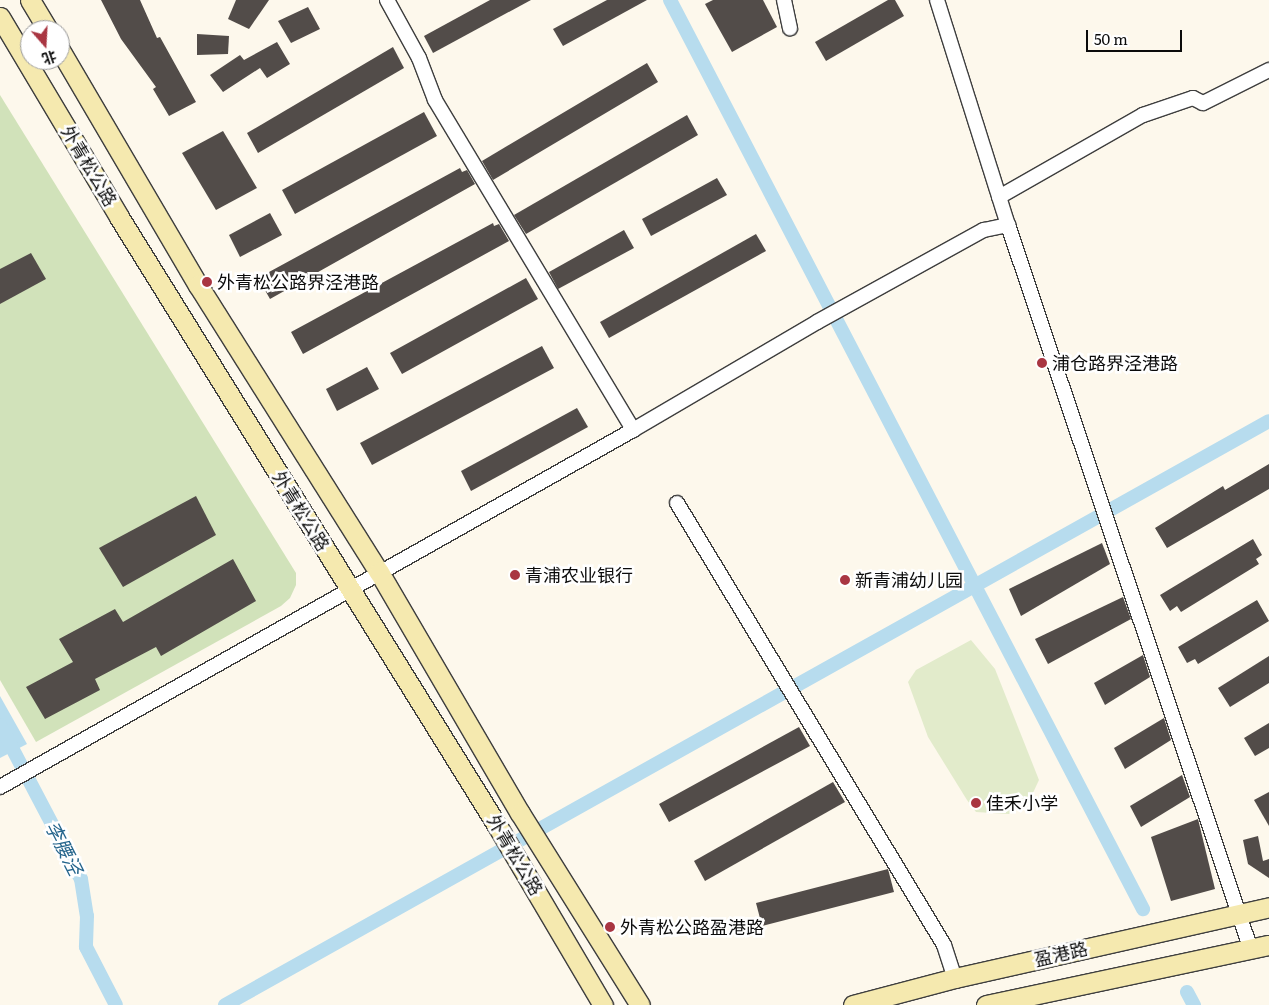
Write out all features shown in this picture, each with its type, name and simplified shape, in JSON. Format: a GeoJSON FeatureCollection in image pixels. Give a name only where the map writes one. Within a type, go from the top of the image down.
{"type":"FeatureCollection","features":[{"type":"Feature","properties":{"kind":"main road"},"geometry":{"type":"LineString","coordinates":[[30,0],[42,20]]}},
{"type":"Feature","properties":{"kind":"main road","name":"外青松公路"},"geometry":{"type":"LineString","coordinates":[[0,17],[120,217],[528,875],[603,1005]]}},
{"type":"Feature","properties":{"kind":"main road","name":"外青松公路"},"geometry":{"type":"LineString","coordinates":[[70,67],[198,285],[379,572],[520,813],[640,1005]]}},
{"type":"Feature","properties":{"kind":"main road","name":"盈港路"},"geometry":{"type":"LineString","coordinates":[[853,1005],[955,978],[1269,907]]}},
{"type":"Feature","properties":{"kind":"main road","name":"盈港路"},"geometry":{"type":"LineString","coordinates":[[986,1005],[1269,945]]}},
{"type":"Feature","properties":{"kind":"street"},"geometry":{"type":"LineString","coordinates":[[387,0],[419,58],[435,100],[633,430]]}},
{"type":"Feature","properties":{"kind":"street"},"geometry":{"type":"LineString","coordinates":[[784,0],[790,28]]}},
{"type":"Feature","properties":{"kind":"street"},"geometry":{"type":"LineString","coordinates":[[937,0],[1008,225],[1251,950]]}},
{"type":"Feature","properties":{"kind":"street"},"geometry":{"type":"LineString","coordinates":[[999,197],[1144,116],[1193,98],[1203,103],[1269,70]]}},
{"type":"Feature","properties":{"kind":"street"},"geometry":{"type":"LineString","coordinates":[[0,786],[633,430],[847,305],[984,230],[1008,225]]}},
{"type":"Feature","properties":{"kind":"street"},"geometry":{"type":"LineString","coordinates":[[677,503],[944,945],[955,978]]}},
{"type":"Feature","properties":{"kind":"green space"},"geometry":{"type":"Polygon","coordinates":[[[0,95],[296,573],[296,585],[290,598],[281,606],[36,742],[0,680],[0,95]]]}},
{"type":"Feature","properties":{"kind":"green space"},"geometry":{"type":"Polygon","coordinates":[[[971,640],[995,669],[1039,780],[1031,797],[1009,814],[976,812],[928,737],[908,682],[916,670],[971,640]]]}},
{"type":"Feature","properties":{"kind":"water"},"geometry":{"type":"Polygon","coordinates":[[[0,696],[27,744],[0,758],[0,696]]]}},
{"type":"Feature","properties":{"kind":"building"},"geometry":{"type":"Polygon","coordinates":[[[101,0],[140,0],[157,38],[160,37],[196,102],[169,116],[153,89],[156,87],[121,39],[101,0]]]}},
{"type":"Feature","properties":{"kind":"building"},"geometry":{"type":"Polygon","coordinates":[[[236,0],[269,0],[249,29],[228,19],[236,0]]]}},
{"type":"Feature","properties":{"kind":"building"},"geometry":{"type":"Polygon","coordinates":[[[490,0],[531,0],[433,53],[424,36],[490,0]]]}},
{"type":"Feature","properties":{"kind":"building"},"geometry":{"type":"Polygon","coordinates":[[[607,0],[647,0],[563,46],[553,29],[607,0]]]}},
{"type":"Feature","properties":{"kind":"building"},"geometry":{"type":"Polygon","coordinates":[[[713,0],[763,0],[777,27],[732,52],[705,4],[713,0]]]}},
{"type":"Feature","properties":{"kind":"building"},"geometry":{"type":"Polygon","coordinates":[[[888,0],[895,0],[904,16],[826,61],[815,42],[888,0]]]}},
{"type":"Feature","properties":{"kind":"building"},"geometry":{"type":"Polygon","coordinates":[[[308,7],[320,29],[291,43],[278,21],[308,7]]]}},
{"type":"Feature","properties":{"kind":"building"},"geometry":{"type":"Polygon","coordinates":[[[197,34],[229,36],[228,54],[197,55],[197,34]]]}},
{"type":"Feature","properties":{"kind":"building"},"geometry":{"type":"Polygon","coordinates":[[[277,42],[290,64],[267,78],[260,68],[223,92],[210,75],[240,55],[244,60],[277,42]]]}},
{"type":"Feature","properties":{"kind":"building"},"geometry":{"type":"Polygon","coordinates":[[[393,47],[404,68],[258,153],[247,133],[393,47]]]}},
{"type":"Feature","properties":{"kind":"building"},"geometry":{"type":"Polygon","coordinates":[[[647,63],[658,82],[493,180],[482,161],[647,63]]]}},
{"type":"Feature","properties":{"kind":"building"},"geometry":{"type":"Polygon","coordinates":[[[424,112],[437,136],[295,214],[282,190],[424,112]]]}},
{"type":"Feature","properties":{"kind":"building"},"geometry":{"type":"Polygon","coordinates":[[[687,115],[698,135],[526,234],[514,215],[687,115]]]}},
{"type":"Feature","properties":{"kind":"building"},"geometry":{"type":"Polygon","coordinates":[[[223,131],[257,188],[216,210],[182,153],[223,131]]]}},
{"type":"Feature","properties":{"kind":"building"},"geometry":{"type":"Polygon","coordinates":[[[460,168],[462,172],[467,170],[475,184],[270,299],[258,278],[460,168]]]}},
{"type":"Feature","properties":{"kind":"building"},"geometry":{"type":"Polygon","coordinates":[[[717,178],[727,195],[651,236],[642,219],[717,178]]]}},
{"type":"Feature","properties":{"kind":"building"},"geometry":{"type":"Polygon","coordinates":[[[270,213],[282,235],[240,257],[229,235],[270,213]]]}},
{"type":"Feature","properties":{"kind":"building"},"geometry":{"type":"Polygon","coordinates":[[[493,223],[494,226],[499,224],[509,241],[303,354],[291,332],[493,223]]]}},
{"type":"Feature","properties":{"kind":"building"},"geometry":{"type":"Polygon","coordinates":[[[624,230],[634,248],[558,289],[549,272],[624,230]]]}},
{"type":"Feature","properties":{"kind":"building"},"geometry":{"type":"Polygon","coordinates":[[[756,234],[766,251],[609,338],[600,322],[756,234]]]}},
{"type":"Feature","properties":{"kind":"building"},"geometry":{"type":"Polygon","coordinates":[[[31,253],[46,279],[0,304],[0,269],[31,253]]]}},
{"type":"Feature","properties":{"kind":"building"},"geometry":{"type":"Polygon","coordinates":[[[526,278],[538,299],[402,374],[390,353],[526,278]]]}},
{"type":"Feature","properties":{"kind":"building"},"geometry":{"type":"Polygon","coordinates":[[[542,346],[554,368],[372,465],[360,443],[542,346]]]}},
{"type":"Feature","properties":{"kind":"building"},"geometry":{"type":"Polygon","coordinates":[[[367,367],[379,389],[337,411],[326,389],[367,367]]]}},
{"type":"Feature","properties":{"kind":"building"},"geometry":{"type":"Polygon","coordinates":[[[577,408],[588,427],[471,491],[461,471],[577,408]]]}},
{"type":"Feature","properties":{"kind":"building"},"geometry":{"type":"Polygon","coordinates":[[[1269,464],[1269,489],[1167,548],[1155,528],[1223,486],[1225,490],[1269,464]]]}},
{"type":"Feature","properties":{"kind":"building"},"geometry":{"type":"Polygon","coordinates":[[[196,496],[216,535],[123,587],[99,548],[196,496]]]}},
{"type":"Feature","properties":{"kind":"building"},"geometry":{"type":"Polygon","coordinates":[[[1253,539],[1262,555],[1256,559],[1259,564],[1181,612],[1177,606],[1170,611],[1160,595],[1253,539]]]}},
{"type":"Feature","properties":{"kind":"building"},"geometry":{"type":"Polygon","coordinates":[[[1102,543],[1110,564],[1021,616],[1009,589],[1102,543]]]}},
{"type":"Feature","properties":{"kind":"building"},"geometry":{"type":"Polygon","coordinates":[[[233,559],[256,601],[161,656],[156,647],[95,679],[100,690],[45,719],[26,687],[73,662],[59,639],[115,609],[123,622],[233,559]]]}},
{"type":"Feature","properties":{"kind":"building"},"geometry":{"type":"Polygon","coordinates":[[[1123,597],[1131,619],[1048,664],[1035,639],[1123,597]]]}},
{"type":"Feature","properties":{"kind":"building"},"geometry":{"type":"Polygon","coordinates":[[[1257,600],[1269,621],[1198,664],[1195,659],[1187,663],[1178,647],[1257,600]]]}},
{"type":"Feature","properties":{"kind":"building"},"geometry":{"type":"Polygon","coordinates":[[[1143,655],[1150,677],[1105,705],[1094,683],[1143,655]]]}},
{"type":"Feature","properties":{"kind":"building"},"geometry":{"type":"Polygon","coordinates":[[[1269,656],[1269,683],[1230,707],[1218,688],[1269,656]]]}},
{"type":"Feature","properties":{"kind":"building"},"geometry":{"type":"Polygon","coordinates":[[[1164,718],[1171,740],[1125,769],[1114,748],[1164,718]]]}},
{"type":"Feature","properties":{"kind":"building"},"geometry":{"type":"Polygon","coordinates":[[[1269,723],[1269,748],[1255,756],[1244,738],[1269,723]]]}},
{"type":"Feature","properties":{"kind":"building"},"geometry":{"type":"Polygon","coordinates":[[[799,727],[810,746],[669,822],[659,804],[799,727]]]}},
{"type":"Feature","properties":{"kind":"building"},"geometry":{"type":"Polygon","coordinates":[[[1182,775],[1190,797],[1141,827],[1130,806],[1182,775]]]}},
{"type":"Feature","properties":{"kind":"building"},"geometry":{"type":"Polygon","coordinates":[[[833,782],[845,802],[705,881],[694,861],[833,782]]]}},
{"type":"Feature","properties":{"kind":"building"},"geometry":{"type":"Polygon","coordinates":[[[1269,792],[1269,826],[1254,800],[1269,792]]]}},
{"type":"Feature","properties":{"kind":"building"},"geometry":{"type":"Polygon","coordinates":[[[1198,819],[1215,889],[1171,901],[1151,837],[1198,819]]]}},
{"type":"Feature","properties":{"kind":"building"},"geometry":{"type":"Polygon","coordinates":[[[1258,836],[1263,861],[1269,859],[1269,878],[1248,864],[1243,840],[1258,836]]]}},
{"type":"Feature","properties":{"kind":"building"},"geometry":{"type":"Polygon","coordinates":[[[888,869],[894,892],[762,926],[756,903],[888,869]]]}},
{"type":"Feature","properties":{"kind":"waterway"},"geometry":{"type":"LineString","coordinates":[[670,0],[1143,909]]}},
{"type":"Feature","properties":{"kind":"waterway"},"geometry":{"type":"LineString","coordinates":[[225,1005],[1269,421]]}},
{"type":"Feature","properties":{"kind":"waterway","name":"李腰泾"},"geometry":{"type":"LineString","coordinates":[[0,725],[81,879],[87,916],[86,947],[116,1005]]}},
{"type":"Feature","properties":{"kind":"waterway"},"geometry":{"type":"LineString","coordinates":[[1187,992],[1194,1005]]}},
{"type":"Feature","properties":{"kind":"place","name":"外青松公路界泾港路"},"geometry":{"type":"Point","coordinates":[207,282]}},
{"type":"Feature","properties":{"kind":"place","name":"浦仓路界泾港路"},"geometry":{"type":"Point","coordinates":[1042,363]}},
{"type":"Feature","properties":{"kind":"place","name":"青浦农业银行"},"geometry":{"type":"Point","coordinates":[515,575]}},
{"type":"Feature","properties":{"kind":"place","name":"新青浦幼儿园"},"geometry":{"type":"Point","coordinates":[845,580]}},
{"type":"Feature","properties":{"kind":"place","name":"佳禾小学"},"geometry":{"type":"Point","coordinates":[976,803]}},
{"type":"Feature","properties":{"kind":"place","name":"外青松公路盈港路"},"geometry":{"type":"Point","coordinates":[610,927]}}]}
